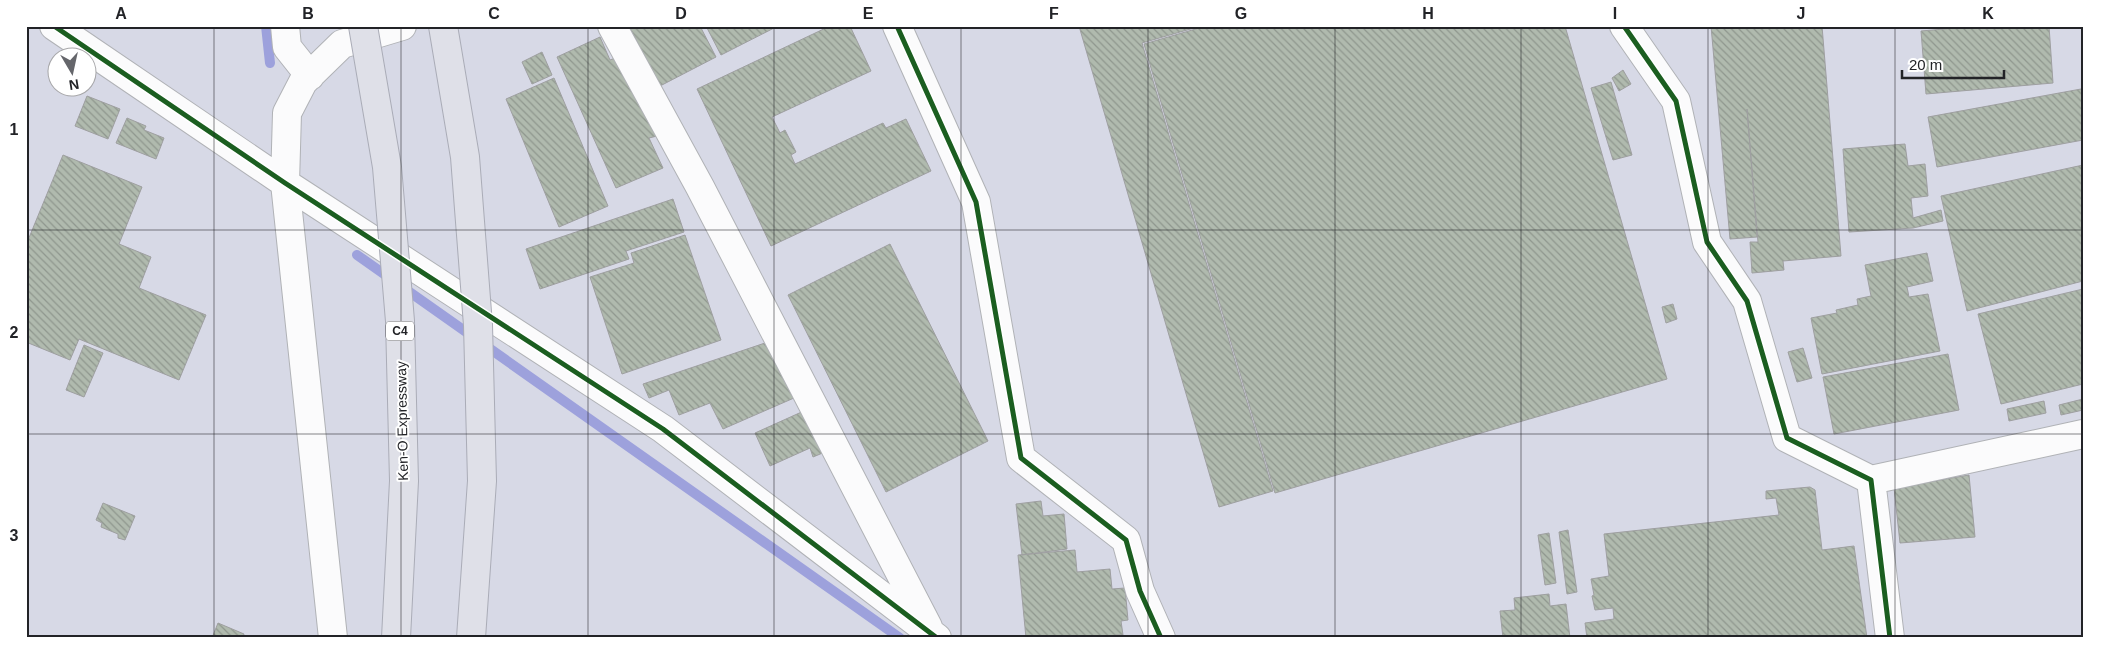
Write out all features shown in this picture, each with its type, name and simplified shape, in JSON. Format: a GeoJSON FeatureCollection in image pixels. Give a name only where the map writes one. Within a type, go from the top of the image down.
{"type":"FeatureCollection","features":[{"type":"Feature","properties":{"kind":"highway","name":"Ken-O Expressway"},"geometry":{"type":"LineString","coordinates":[[363,26],[387,167],[400,321],[404,481],[396,638]]}},
{"type":"Feature","properties":{"kind":"highway"},"geometry":{"type":"LineString","coordinates":[[444,26],[465,157],[478,325],[482,481],[471,638]]}},
{"type":"Feature","properties":{"kind":"street"},"geometry":{"type":"LineString","coordinates":[[54,26],[285,183],[663,429],[934,636]]}},
{"type":"Feature","properties":{"kind":"street"},"geometry":{"type":"LineString","coordinates":[[285,26],[287,47],[310,76]]}},
{"type":"Feature","properties":{"kind":"street"},"geometry":{"type":"LineString","coordinates":[[333,638],[285,183],[287,113],[303,82],[342,44],[402,26]]}},
{"type":"Feature","properties":{"kind":"street"},"geometry":{"type":"LineString","coordinates":[[612,26],[700,187],[934,636]]}},
{"type":"Feature","properties":{"kind":"street"},"geometry":{"type":"LineString","coordinates":[[897,26],[976,202],[1021,458],[1126,540],[1140,591],[1161,638]]}},
{"type":"Feature","properties":{"kind":"street"},"geometry":{"type":"LineString","coordinates":[[1624,26],[1676,101],[1707,242],[1747,301],[1787,438],[1871,480],[2083,434]]}},
{"type":"Feature","properties":{"kind":"street"},"geometry":{"type":"LineString","coordinates":[[1871,480],[1890,638]]}},
{"type":"Feature","properties":{"kind":"shaded area"},"geometry":{"type":"Polygon","coordinates":[[[26,26],[2083,26],[2083,638],[26,638],[26,26]]]}},
{"type":"Feature","properties":{"kind":"building"},"geometry":{"type":"Polygon","coordinates":[[[629,26],[700,26],[716,57],[660,86],[629,26]]]}},
{"type":"Feature","properties":{"kind":"building"},"geometry":{"type":"Polygon","coordinates":[[[706,26],[778,26],[721,55],[706,26]]]}},
{"type":"Feature","properties":{"kind":"building"},"geometry":{"type":"Polygon","coordinates":[[[830,26],[850,26],[871,71],[772,117],[780,133],[785,130],[796,152],[791,155],[795,164],[883,123],[886,128],[906,119],[931,171],[771,246],[697,89],[830,26]]]}},
{"type":"Feature","properties":{"kind":"building"},"geometry":{"type":"Polygon","coordinates":[[[1079,26],[1201,26],[1142,43],[1273,491],[1219,507],[1079,26]]]}},
{"type":"Feature","properties":{"kind":"building"},"geometry":{"type":"Polygon","coordinates":[[[1206,26],[1565,26],[1667,379],[1275,493],[1144,44],[1206,26]]]}},
{"type":"Feature","properties":{"kind":"building"},"geometry":{"type":"Polygon","coordinates":[[[1711,26],[1822,26],[1841,256],[1783,261],[1784,270],[1752,273],[1750,242],[1758,242],[1747,109],[1757,237],[1730,239],[1711,26]]]}},
{"type":"Feature","properties":{"kind":"building"},"geometry":{"type":"Polygon","coordinates":[[[1980,26],[2049,26],[2053,83],[1926,94],[1921,31],[1980,26]]]}},
{"type":"Feature","properties":{"kind":"building"},"geometry":{"type":"Polygon","coordinates":[[[600,37],[610,60],[618,57],[657,136],[649,138],[663,168],[616,188],[557,57],[600,37]]]}},
{"type":"Feature","properties":{"kind":"building"},"geometry":{"type":"Polygon","coordinates":[[[542,52],[552,75],[532,84],[522,62],[542,52]]]}},
{"type":"Feature","properties":{"kind":"building"},"geometry":{"type":"Polygon","coordinates":[[[1623,70],[1631,84],[1619,91],[1612,78],[1623,70]]]}},
{"type":"Feature","properties":{"kind":"building"},"geometry":{"type":"Polygon","coordinates":[[[554,78],[608,206],[559,227],[506,99],[554,78]]]}},
{"type":"Feature","properties":{"kind":"building"},"geometry":{"type":"Polygon","coordinates":[[[1611,82],[1632,155],[1613,160],[1591,88],[1611,82]]]}},
{"type":"Feature","properties":{"kind":"building"},"geometry":{"type":"Polygon","coordinates":[[[2081,89],[2083,99],[2083,140],[1937,167],[1928,117],[2081,89]]]}},
{"type":"Feature","properties":{"kind":"building"},"geometry":{"type":"Polygon","coordinates":[[[86,98],[92,98],[120,109],[108,139],[75,126],[86,98]]]}},
{"type":"Feature","properties":{"kind":"building"},"geometry":{"type":"Polygon","coordinates":[[[127,118],[146,126],[144,130],[164,138],[156,159],[116,143],[127,118]]]}},
{"type":"Feature","properties":{"kind":"building"},"geometry":{"type":"Polygon","coordinates":[[[1905,144],[1908,166],[1925,164],[1928,196],[1911,198],[1913,218],[1941,210],[1943,221],[1913,228],[1849,232],[1843,149],[1905,144]]]}},
{"type":"Feature","properties":{"kind":"building"},"geometry":{"type":"Polygon","coordinates":[[[63,155],[142,187],[119,244],[151,257],[139,288],[206,315],[179,380],[79,339],[70,360],[26,342],[26,245],[63,155]]]}},
{"type":"Feature","properties":{"kind":"building"},"geometry":{"type":"Polygon","coordinates":[[[2083,165],[2083,281],[1967,311],[1941,196],[2083,165]]]}},
{"type":"Feature","properties":{"kind":"building"},"geometry":{"type":"Polygon","coordinates":[[[673,199],[684,232],[626,251],[629,259],[540,289],[526,249],[673,199]]]}},
{"type":"Feature","properties":{"kind":"building"},"geometry":{"type":"Polygon","coordinates":[[[685,235],[721,340],[622,374],[590,277],[634,263],[631,253],[685,235]]]}},
{"type":"Feature","properties":{"kind":"building"},"geometry":{"type":"Polygon","coordinates":[[[890,244],[988,441],[886,492],[788,295],[890,244]]]}},
{"type":"Feature","properties":{"kind":"building"},"geometry":{"type":"Polygon","coordinates":[[[1927,253],[1933,281],[1907,287],[1909,297],[1928,294],[1940,351],[1822,374],[1811,318],[1837,313],[1836,310],[1858,305],[1857,299],[1871,296],[1865,265],[1927,253]]]}},
{"type":"Feature","properties":{"kind":"building"},"geometry":{"type":"Polygon","coordinates":[[[2083,289],[2083,384],[2001,404],[1978,314],[2083,289]]]}},
{"type":"Feature","properties":{"kind":"building"},"geometry":{"type":"Polygon","coordinates":[[[1673,304],[1677,319],[1666,323],[1662,307],[1673,304]]]}},
{"type":"Feature","properties":{"kind":"building"},"geometry":{"type":"Polygon","coordinates":[[[768,342],[794,398],[723,429],[710,403],[679,415],[669,390],[649,398],[643,384],[768,342]]]}},
{"type":"Feature","properties":{"kind":"building"},"geometry":{"type":"Polygon","coordinates":[[[84,345],[103,353],[84,397],[66,390],[84,345]]]}},
{"type":"Feature","properties":{"kind":"building"},"geometry":{"type":"Polygon","coordinates":[[[1803,348],[1812,378],[1797,382],[1788,352],[1803,348]]]}},
{"type":"Feature","properties":{"kind":"building"},"geometry":{"type":"Polygon","coordinates":[[[1948,354],[1959,410],[1834,434],[1823,377],[1948,354]]]}},
{"type":"Feature","properties":{"kind":"building"},"geometry":{"type":"Polygon","coordinates":[[[2083,399],[2083,410],[2061,415],[2059,405],[2083,399]]]}},
{"type":"Feature","properties":{"kind":"building"},"geometry":{"type":"Polygon","coordinates":[[[2044,401],[2046,413],[2009,421],[2007,409],[2044,401]]]}},
{"type":"Feature","properties":{"kind":"building"},"geometry":{"type":"Polygon","coordinates":[[[806,410],[825,452],[813,457],[810,448],[770,466],[755,433],[806,410]]]}},
{"type":"Feature","properties":{"kind":"building"},"geometry":{"type":"Polygon","coordinates":[[[1969,475],[1975,537],[1900,543],[1894,488],[1969,475]]]}},
{"type":"Feature","properties":{"kind":"building"},"geometry":{"type":"Polygon","coordinates":[[[1810,487],[1815,490],[1822,550],[1854,546],[1867,638],[1587,638],[1585,623],[1614,619],[1613,608],[1595,610],[1592,596],[1594,595],[1591,579],[1609,576],[1604,534],[1779,515],[1776,498],[1766,499],[1766,491],[1810,487]]]}},
{"type":"Feature","properties":{"kind":"building"},"geometry":{"type":"Polygon","coordinates":[[[1041,501],[1043,516],[1064,514],[1067,549],[1022,555],[1016,504],[1041,501]]]}},
{"type":"Feature","properties":{"kind":"building"},"geometry":{"type":"Polygon","coordinates":[[[103,503],[135,516],[125,540],[118,538],[118,534],[101,527],[102,523],[96,520],[103,503]]]}},
{"type":"Feature","properties":{"kind":"building"},"geometry":{"type":"Polygon","coordinates":[[[1568,530],[1577,592],[1567,594],[1559,532],[1568,530]]]}},
{"type":"Feature","properties":{"kind":"building"},"geometry":{"type":"Polygon","coordinates":[[[1549,533],[1556,583],[1545,585],[1538,535],[1549,533]]]}},
{"type":"Feature","properties":{"kind":"building"},"geometry":{"type":"Polygon","coordinates":[[[1075,550],[1077,572],[1110,569],[1112,589],[1125,588],[1128,620],[1121,621],[1123,635],[1115,635],[1115,638],[1026,638],[1018,555],[1075,550]]]}},
{"type":"Feature","properties":{"kind":"building"},"geometry":{"type":"Polygon","coordinates":[[[1549,594],[1550,606],[1566,604],[1570,638],[1503,638],[1500,611],[1515,610],[1514,598],[1549,594]]]}},
{"type":"Feature","properties":{"kind":"building"},"geometry":{"type":"Polygon","coordinates":[[[218,623],[244,634],[243,638],[212,638],[218,623]]]}},
{"type":"Feature","properties":{"kind":"waterway"},"geometry":{"type":"LineString","coordinates":[[266,26],[270,63]]}},
{"type":"Feature","properties":{"kind":"waterway"},"geometry":{"type":"LineString","coordinates":[[357,255],[900,638]]}},
{"type":"Feature","properties":{"kind":"cycle path"},"geometry":{"type":"LineString","coordinates":[[54,26],[285,183],[663,429],[937,638]]}},
{"type":"Feature","properties":{"kind":"cycle path"},"geometry":{"type":"LineString","coordinates":[[897,26],[976,202],[1021,458],[1126,540],[1140,591],[1161,638]]}},
{"type":"Feature","properties":{"kind":"cycle path"},"geometry":{"type":"LineString","coordinates":[[1624,26],[1676,101],[1707,242],[1747,301],[1787,438],[1871,480],[1890,638]]}}]}
